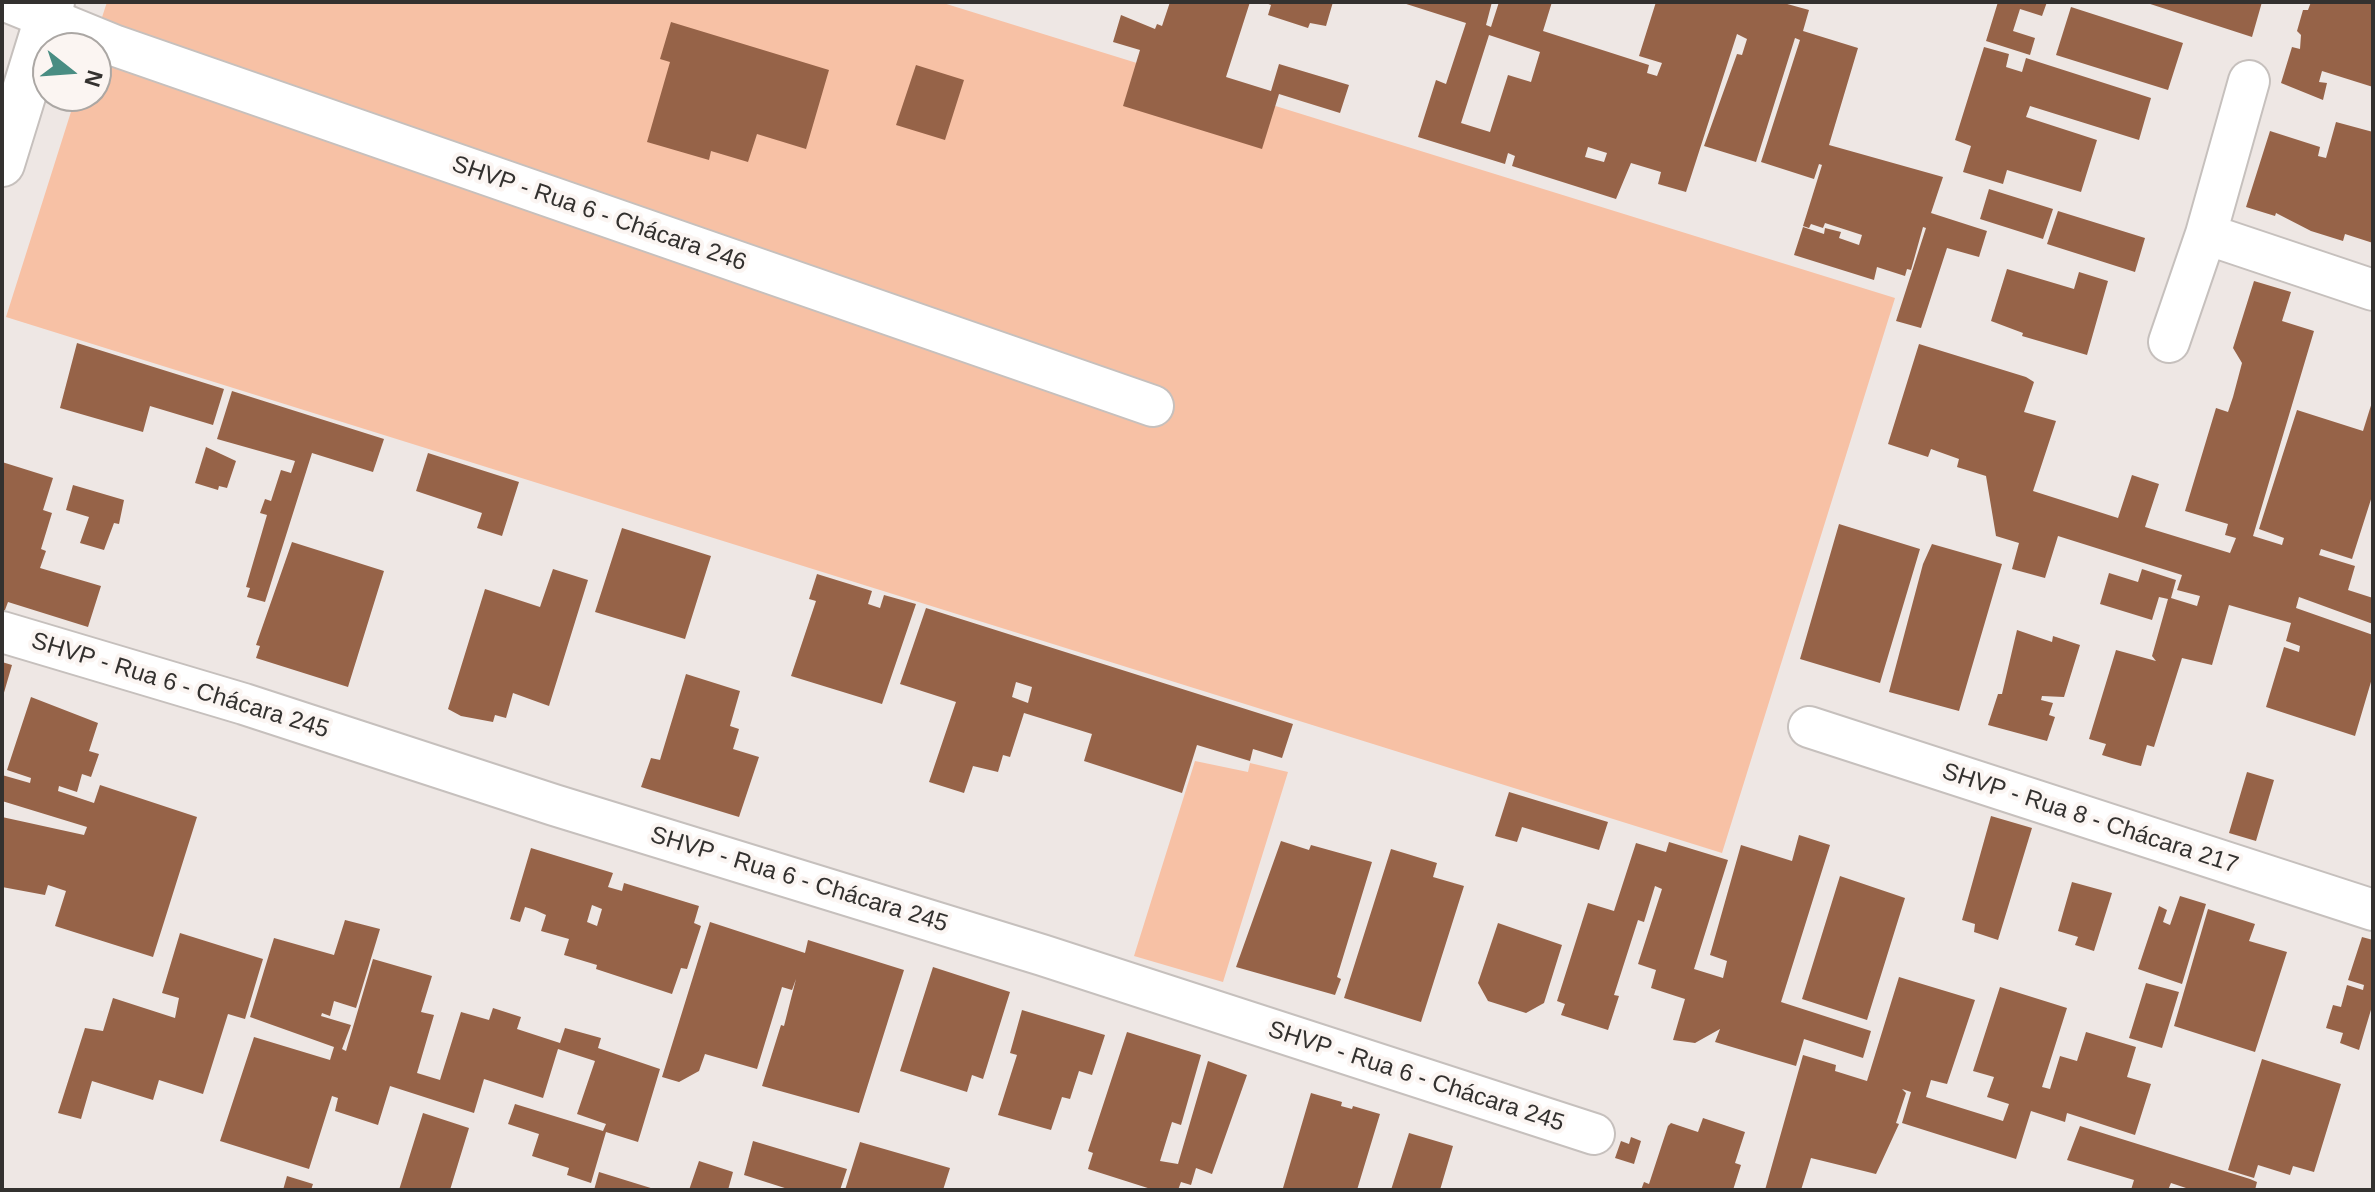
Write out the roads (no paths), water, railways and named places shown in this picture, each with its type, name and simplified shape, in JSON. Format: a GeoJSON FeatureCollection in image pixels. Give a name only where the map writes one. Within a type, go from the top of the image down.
{"type":"FeatureCollection","features":[{"type":"Feature","properties":{"kind":"street"},"geometry":{"type":"LineString","coordinates":[[2,164],[36,7]]}},
{"type":"Feature","properties":{"kind":"street","name":"SHVP - Rua 6 - Chácara 246"},"geometry":{"type":"LineString","coordinates":[[36,7],[116,46],[1153,406]]}},
{"type":"Feature","properties":{"kind":"street"},"geometry":{"type":"LineString","coordinates":[[2169,342],[2206,234],[2249,81]]}},
{"type":"Feature","properties":{"kind":"street"},"geometry":{"type":"LineString","coordinates":[[2206,234],[2373,290]]}},
{"type":"Feature","properties":{"kind":"street","name":"SHVP - Rua 6 - Chácara 245"},"geometry":{"type":"LineString","coordinates":[[2,632],[244,704],[554,805],[1042,955],[1594,1134]]}},
{"type":"Feature","properties":{"kind":"street","name":"SHVP - Rua 8 - Chácara 217"},"geometry":{"type":"LineString","coordinates":[[1809,727],[2373,910]]}}]}
